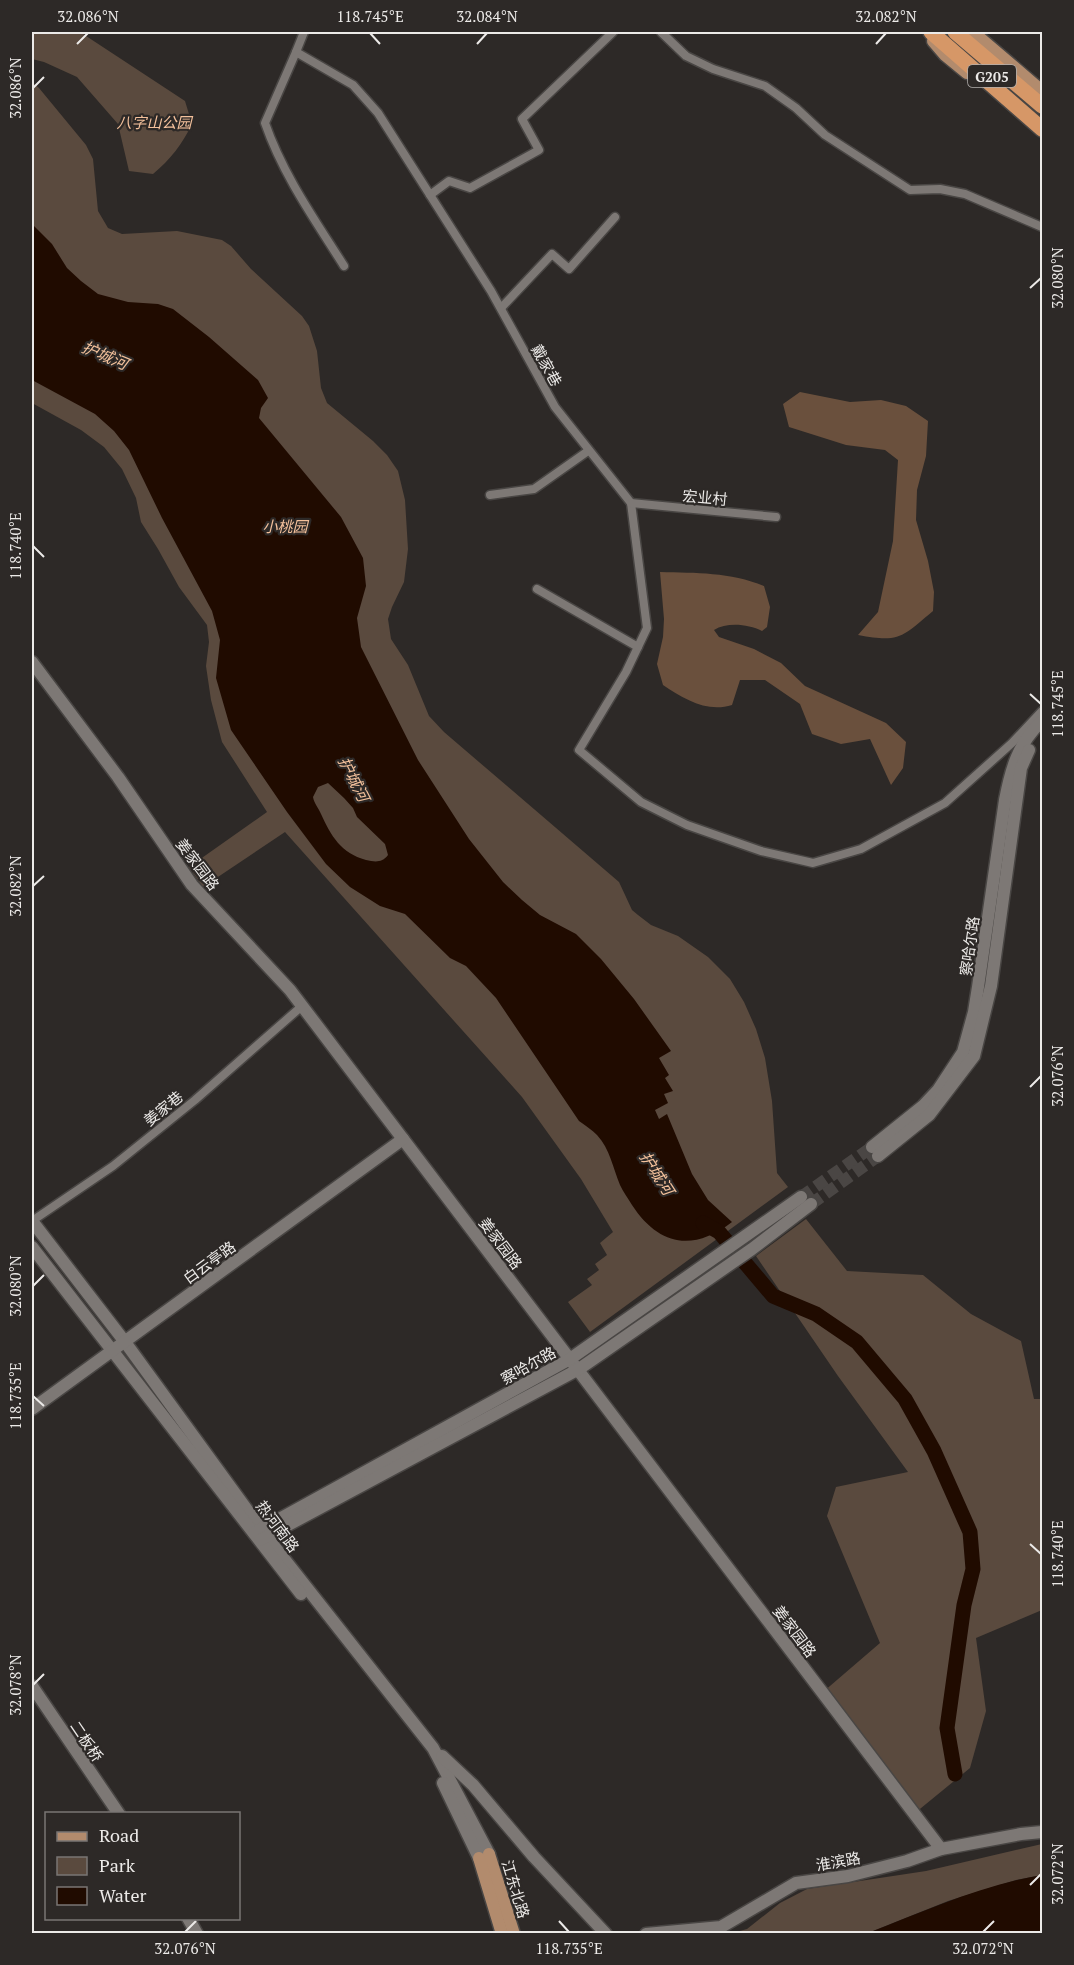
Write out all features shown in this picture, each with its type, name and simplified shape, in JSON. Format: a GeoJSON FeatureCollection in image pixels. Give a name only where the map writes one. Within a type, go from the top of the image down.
{"type":"FeatureCollection","features":[{"type":"Feature","properties":{"kind":"highway"},"geometry":{"type":"LineString","coordinates":[[931,32],[1042,129]]}},
{"type":"Feature","properties":{"kind":"highway","name":"G205"},"geometry":{"type":"LineString","coordinates":[[943,32],[1042,119]]}},
{"type":"Feature","properties":{"kind":"highway","name":"G205"},"geometry":{"type":"LineString","coordinates":[[955,32],[1042,106]]}},
{"type":"Feature","properties":{"kind":"main road"},"geometry":{"type":"LineString","coordinates":[[925,32],[945,55],[1042,136]]}},
{"type":"Feature","properties":{"kind":"main road"},"geometry":{"type":"LineString","coordinates":[[964,32],[1042,99]]}},
{"type":"Feature","properties":{"kind":"main road"},"geometry":{"type":"LineString","coordinates":[[973,32],[1042,91]]}},
{"type":"Feature","properties":{"kind":"main road","name":"姜家园路"},"geometry":{"type":"LineString","coordinates":[[32,662],[118,777],[192,885],[290,990],[941,1849]]}},
{"type":"Feature","properties":{"kind":"main road","name":"察哈尔路"},"geometry":{"type":"LineString","coordinates":[[1042,721],[1026,741],[1012,767],[1005,800],[974,1012],[963,1052],[938,1090],[875,1152],[929,1115],[974,1056],[991,986],[1021,768],[1030,748],[1042,733]]}},
{"type":"Feature","properties":{"kind":"main road","name":"白云亭路"},"geometry":{"type":"LineString","coordinates":[[32,1409],[404,1139]]}},
{"type":"Feature","properties":{"kind":"main road","name":"察哈尔路"},"geometry":{"type":"LineString","coordinates":[[259,1535],[574,1364],[722,1262],[806,1200]]}},
{"type":"Feature","properties":{"kind":"main road","name":"热河南路"},"geometry":{"type":"LineString","coordinates":[[32,1221],[125,1342],[259,1535],[428,1752],[484,1856]]}},
{"type":"Feature","properties":{"kind":"main road","name":"热河南路"},"geometry":{"type":"LineString","coordinates":[[32,1247],[111,1351],[433,1748],[484,1856]]}},
{"type":"Feature","properties":{"kind":"main road","name":"二板桥"},"geometry":{"type":"LineString","coordinates":[[32,1686],[118,1812]]}},
{"type":"Feature","properties":{"kind":"main road"},"geometry":{"type":"LineString","coordinates":[[433,1748],[473,1785],[534,1857],[606,1934]]}},
{"type":"Feature","properties":{"kind":"main road","name":"淮滨路"},"geometry":{"type":"LineString","coordinates":[[646,1934],[721,1927],[796,1883],[848,1876],[941,1849],[1042,1832]]}},
{"type":"Feature","properties":{"kind":"main road","name":"江东北路"},"geometry":{"type":"LineString","coordinates":[[484,1856],[502,1934]]}},
{"type":"Feature","properties":{"kind":"main road","name":"江东北路"},"geometry":{"type":"LineString","coordinates":[[484,1856],[514,1934]]}},
{"type":"Feature","properties":{"kind":"main road"},"geometry":{"type":"LineString","coordinates":[[189,1920],[196,1934]]}},
{"type":"Feature","properties":{"kind":"street"},"geometry":{"type":"LineString","coordinates":[[304,32],[265,123],[274,149],[297,192],[344,266]]}},
{"type":"Feature","properties":{"kind":"street"},"geometry":{"type":"LineString","coordinates":[[430,195],[449,181],[470,188],[539,150],[522,119],[613,32]]}},
{"type":"Feature","properties":{"kind":"street"},"geometry":{"type":"LineString","coordinates":[[661,32],[686,56],[713,69],[739,76],[773,91],[825,135],[910,190],[939,189],[965,194],[1042,227]]}},
{"type":"Feature","properties":{"kind":"street","name":"戴家巷"},"geometry":{"type":"LineString","coordinates":[[296,52],[353,85],[378,113],[501,308],[555,407],[631,504]]}},
{"type":"Feature","properties":{"kind":"street"},"geometry":{"type":"LineString","coordinates":[[501,308],[552,254],[569,269],[615,217]]}},
{"type":"Feature","properties":{"kind":"street"},"geometry":{"type":"LineString","coordinates":[[490,495],[534,489],[588,451]]}},
{"type":"Feature","properties":{"kind":"street"},"geometry":{"type":"LineString","coordinates":[[631,504],[647,628],[626,672],[579,750],[641,802],[678,820],[761,851],[813,863],[861,849],[945,804],[1012,743],[1042,711]]}},
{"type":"Feature","properties":{"kind":"street","name":"宏业村"},"geometry":{"type":"LineString","coordinates":[[631,504],[777,517]]}},
{"type":"Feature","properties":{"kind":"street"},"geometry":{"type":"LineString","coordinates":[[537,589],[638,647]]}},
{"type":"Feature","properties":{"kind":"street","name":"姜家巷"},"geometry":{"type":"LineString","coordinates":[[32,1221],[113,1166],[195,1100],[302,1006]]}},
{"type":"Feature","properties":{"kind":"green space","name":"八字山公园"},"geometry":{"type":"Polygon","coordinates":[[[32,32],[80,32],[185,101],[192,124],[176,151],[159,169],[153,174],[129,171],[118,124],[77,77],[32,59],[32,32]]]}},
{"type":"Feature","properties":{"kind":"green space","name":"小桃园"},"geometry":{"type":"Polygon","coordinates":[[[32,82],[86,145],[93,159],[98,211],[108,228],[122,234],[177,231],[222,240],[231,246],[251,269],[302,316],[309,326],[317,351],[321,388],[327,403],[373,441],[398,471],[405,500],[408,549],[404,582],[388,619],[391,639],[408,665],[429,716],[444,732],[619,882],[632,910],[651,925],[678,936],[708,957],[730,979],[744,1002],[765,1058],[772,1101],[777,1173],[788,1187],[590,1332],[568,1302],[592,1285],[587,1279],[599,1270],[595,1264],[607,1255],[600,1243],[613,1232],[581,1179],[522,1097],[285,832],[203,887],[189,867],[267,812],[222,742],[211,700],[206,666],[209,642],[207,625],[179,587],[141,522],[136,498],[122,469],[104,447],[81,430],[32,403],[32,82]]]}},
{"type":"Feature","properties":{"kind":"green space"},"geometry":{"type":"Polygon","coordinates":[[[806,1219],[847,1271],[923,1275],[971,1314],[1021,1341],[1034,1399],[1042,1399],[1042,1610],[976,1638],[986,1711],[970,1768],[915,1813],[823,1692],[880,1643],[827,1516],[836,1487],[908,1472],[838,1376],[756,1256],[806,1219]]]}},
{"type":"Feature","properties":{"kind":"green space"},"geometry":{"type":"Polygon","coordinates":[[[1042,1844],[1042,1875],[1016,1880],[948,1901],[868,1933],[729,1934],[747,1929],[780,1903],[807,1889],[926,1871],[1042,1844]]]}},
{"type":"Feature","properties":{"kind":"shaded area"},"geometry":{"type":"Polygon","coordinates":[[[800,392],[850,402],[881,400],[906,406],[928,421],[926,456],[917,490],[916,520],[934,592],[933,611],[900,636],[883,638],[858,635],[878,612],[893,541],[898,460],[885,450],[846,445],[789,427],[783,404],[800,392]]]}},
{"type":"Feature","properties":{"kind":"shaded area"},"geometry":{"type":"Polygon","coordinates":[[[660,572],[726,576],[764,586],[770,607],[767,627],[762,631],[744,625],[731,625],[714,630],[719,637],[754,649],[781,663],[805,686],[886,723],[906,742],[903,768],[891,785],[870,739],[841,744],[812,734],[800,704],[765,680],[740,680],[732,705],[723,707],[696,703],[663,685],[657,664],[664,619],[660,572]]]}},
{"type":"Feature","properties":{"kind":"water","name":"护城河"},"geometry":{"type":"Polygon","coordinates":[[[32,224],[52,244],[67,268],[98,294],[128,302],[158,304],[173,309],[258,380],[268,398],[261,408],[259,418],[341,517],[363,558],[366,586],[357,618],[361,647],[418,760],[469,839],[503,882],[540,915],[576,934],[601,959],[634,999],[671,1051],[659,1058],[669,1075],[665,1078],[673,1091],[664,1094],[668,1103],[655,1110],[659,1119],[667,1114],[692,1174],[708,1200],[732,1222],[718,1232],[690,1241],[665,1236],[642,1219],[620,1185],[601,1140],[579,1121],[496,998],[466,966],[450,958],[405,914],[380,906],[350,887],[326,864],[231,730],[216,678],[220,640],[212,611],[162,518],[129,450],[114,431],[95,414],[32,380],[32,224]],[[328,783],[318,787],[313,797],[329,829],[343,848],[357,857],[381,861],[388,855],[385,844],[357,817],[344,798],[328,783]]]}},
{"type":"Feature","properties":{"kind":"water"},"geometry":{"type":"Polygon","coordinates":[[[1042,1875],[1042,1933],[868,1933],[976,1892],[1042,1875]]]}},
{"type":"Feature","properties":{"kind":"waterway"},"geometry":{"type":"LineString","coordinates":[[703,1223],[719,1232],[773,1296],[816,1314],[857,1342],[905,1399],[934,1451],[970,1532],[973,1569],[964,1605],[947,1728],[955,1774]]}},
{"type":"Feature","properties":{"kind":"tunnel"},"geometry":{"type":"LineString","coordinates":[[801,1197],[872,1147]]}},
{"type":"Feature","properties":{"kind":"tunnel"},"geometry":{"type":"LineString","coordinates":[[811,1204],[878,1156]]}}]}
